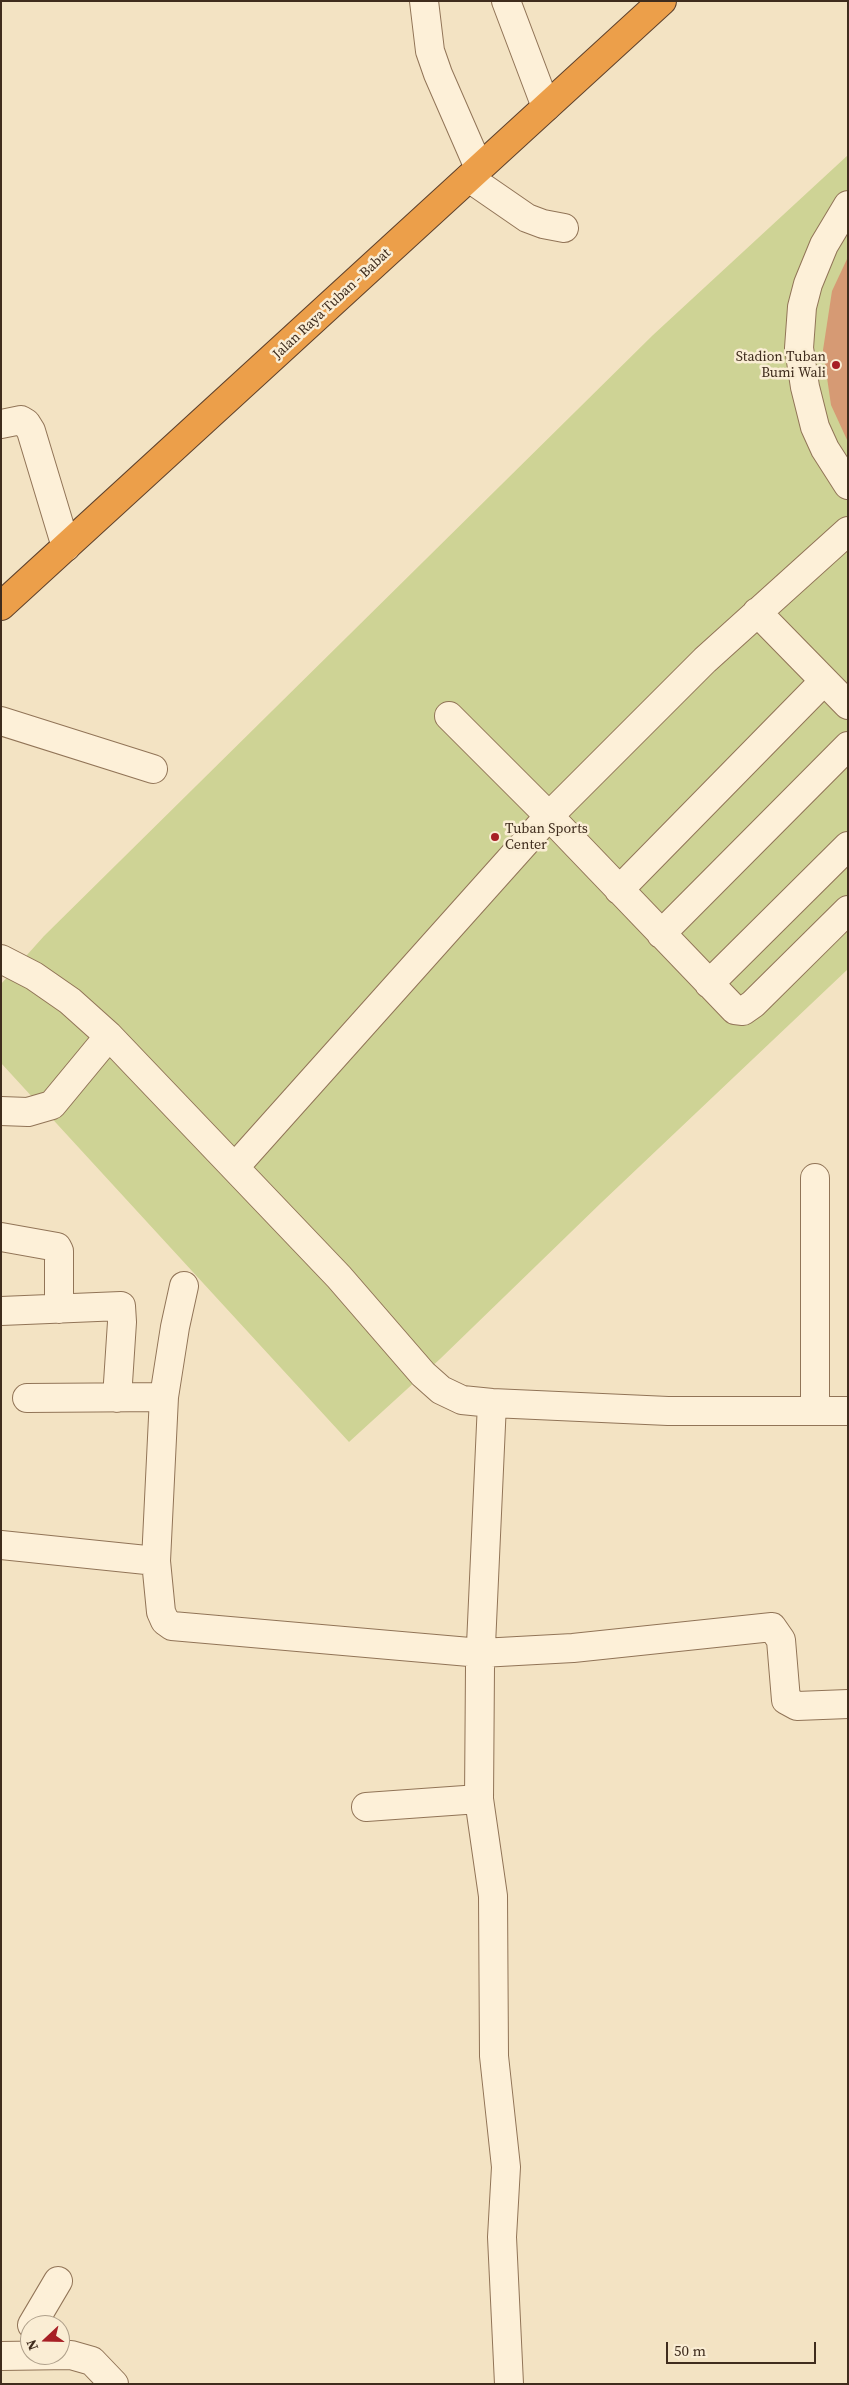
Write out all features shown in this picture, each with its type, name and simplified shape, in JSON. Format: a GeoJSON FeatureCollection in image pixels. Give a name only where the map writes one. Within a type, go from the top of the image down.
{"type":"FeatureCollection","features":[{"type":"Feature","properties":{"kind":"highway","name":"Jalan Raya Tuban - Babat"},"geometry":{"type":"LineString","coordinates":[[1,606],[312,324],[662,1]]}},
{"type":"Feature","properties":{"kind":"street"},"geometry":{"type":"LineString","coordinates":[[424,1],[425,22],[435,67],[474,173],[527,218],[542,224],[564,228]]}},
{"type":"Feature","properties":{"kind":"street"},"geometry":{"type":"LineString","coordinates":[[506,1],[546,107]]}},
{"type":"Feature","properties":{"kind":"street"},"geometry":{"type":"LineString","coordinates":[[848,205],[824,245],[808,284],[802,306],[799,348],[804,387],[815,427],[825,449],[848,485]]}},
{"type":"Feature","properties":{"kind":"street"},"geometry":{"type":"LineString","coordinates":[[1,424],[20,420],[26,423],[31,430],[66,547]]}},
{"type":"Feature","properties":{"kind":"street"},"geometry":{"type":"LineString","coordinates":[[235,1167],[549,816],[698,667],[848,531]]}},
{"type":"Feature","properties":{"kind":"street"},"geometry":{"type":"LineString","coordinates":[[757,612],[848,705]]}},
{"type":"Feature","properties":{"kind":"street"},"geometry":{"type":"LineString","coordinates":[[620,890],[824,680]]}},
{"type":"Feature","properties":{"kind":"street"},"geometry":{"type":"LineString","coordinates":[[449,716],[549,816],[735,1010],[748,1009],[848,910]]}},
{"type":"Feature","properties":{"kind":"street"},"geometry":{"type":"LineString","coordinates":[[1,721],[152,769]]}},
{"type":"Feature","properties":{"kind":"street"},"geometry":{"type":"LineString","coordinates":[[661,934],[848,746]]}},
{"type":"Feature","properties":{"kind":"street"},"geometry":{"type":"LineString","coordinates":[[709,984],[848,846]]}},
{"type":"Feature","properties":{"kind":"street"},"geometry":{"type":"LineString","coordinates":[[1,959],[34,976],[70,1001],[109,1036],[339,1277],[423,1374],[441,1390],[462,1400],[492,1403],[668,1411],[848,1411]]}},
{"type":"Feature","properties":{"kind":"street"},"geometry":{"type":"LineString","coordinates":[[1,1110],[28,1112],[52,1105],[109,1036]]}},
{"type":"Feature","properties":{"kind":"street"},"geometry":{"type":"LineString","coordinates":[[815,1410],[816,1178]]}},
{"type":"Feature","properties":{"kind":"street"},"geometry":{"type":"LineString","coordinates":[[1,1237],[57,1247],[59,1251],[58,1309]]}},
{"type":"Feature","properties":{"kind":"street"},"geometry":{"type":"LineString","coordinates":[[184,1286],[175,1327],[164,1398],[156,1561],[160,1612],[165,1622],[172,1626],[481,1653],[573,1648],[772,1627],[782,1640],[786,1700],[797,1706],[848,1704]]}},
{"type":"Feature","properties":{"kind":"street"},"geometry":{"type":"LineString","coordinates":[[1,1311],[121,1306],[122,1322],[117,1398]]}},
{"type":"Feature","properties":{"kind":"street"},"geometry":{"type":"LineString","coordinates":[[27,1398],[164,1398]]}},
{"type":"Feature","properties":{"kind":"street"},"geometry":{"type":"LineString","coordinates":[[492,1403],[481,1653],[479,1799],[493,1896],[494,2056],[506,2167],[502,2237],[509,2384]]}},
{"type":"Feature","properties":{"kind":"street"},"geometry":{"type":"LineString","coordinates":[[1,1546],[156,1561]]}},
{"type":"Feature","properties":{"kind":"street"},"geometry":{"type":"LineString","coordinates":[[366,1807],[479,1799]]}},
{"type":"Feature","properties":{"kind":"street"},"geometry":{"type":"LineString","coordinates":[[38,2315],[58,2281]]}},
{"type":"Feature","properties":{"kind":"street"},"geometry":{"type":"LineString","coordinates":[[10,2356],[20,2344]]}},
{"type":"Feature","properties":{"kind":"street"},"geometry":{"type":"LineString","coordinates":[[10,2356],[71,2355],[92,2361],[114,2384]]}},
{"type":"Feature","properties":{"kind":"green space","name":"Tuban Sports Center"},"geometry":{"type":"Polygon","coordinates":[[[848,155],[848,969],[602,1202],[440,1359],[349,1442],[1,1063],[1,984],[44,936],[653,335],[848,155]]]}},
{"type":"Feature","properties":{"kind":"building","name":"Stadion Tuban Bumi Wali"},"geometry":{"type":"Polygon","coordinates":[[[848,257],[848,442],[831,405],[823,350],[832,291],[848,257]]]}},
{"type":"Feature","properties":{"kind":"place","name":"Stadion Tuban Bumi Wali"},"geometry":{"type":"Point","coordinates":[836,365]}},
{"type":"Feature","properties":{"kind":"place","name":"Tuban Sports Center"},"geometry":{"type":"Point","coordinates":[495,837]}}]}
